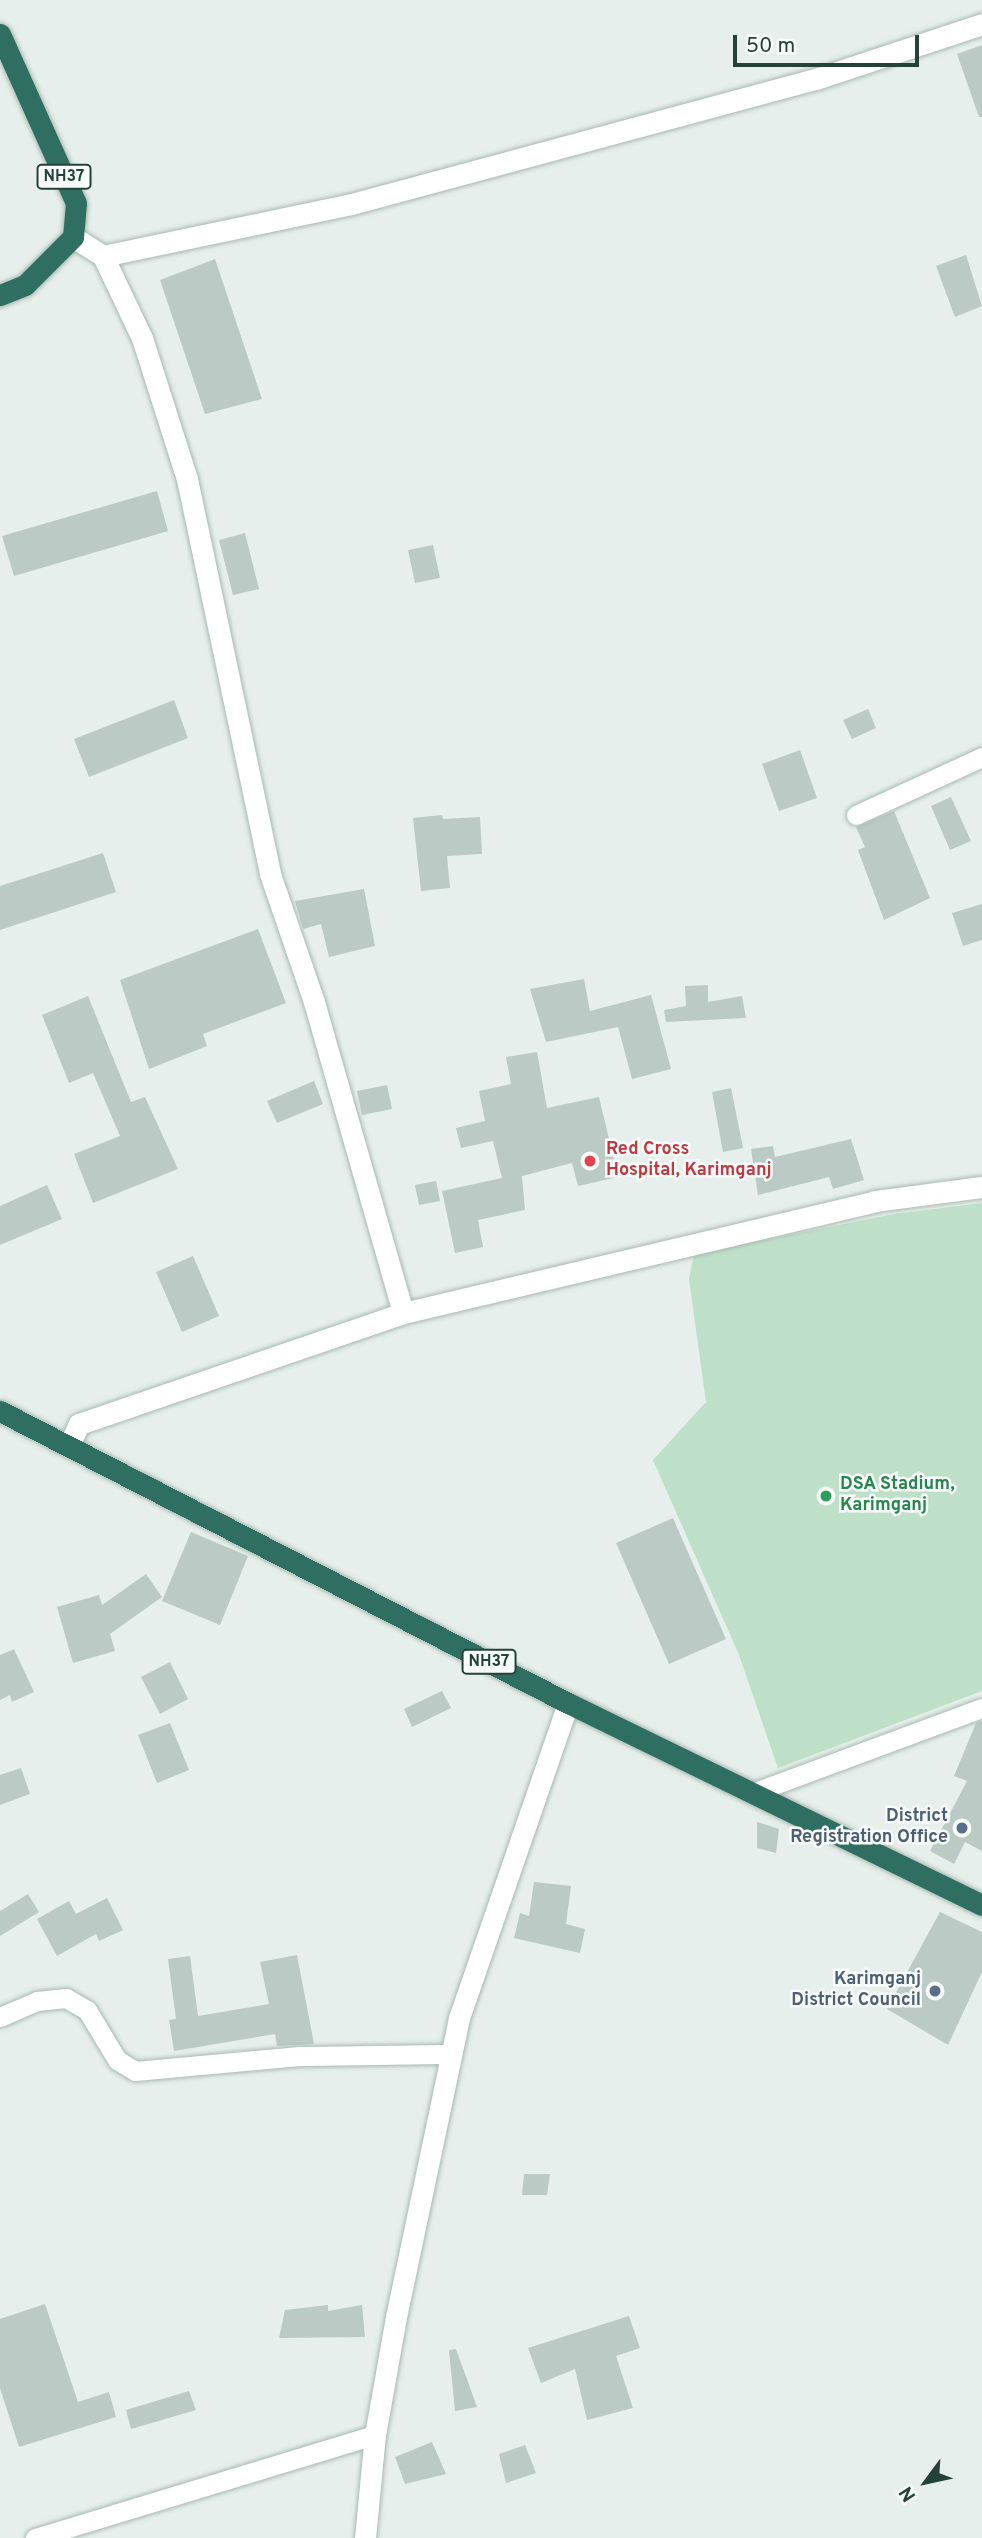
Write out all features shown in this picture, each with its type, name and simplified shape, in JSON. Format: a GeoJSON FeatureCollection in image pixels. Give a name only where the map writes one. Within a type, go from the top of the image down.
{"type":"FeatureCollection","features":[{"type":"Feature","properties":{"kind":"highway","name":"NH37"},"geometry":{"type":"LineString","coordinates":[[0,34],[76,203],[73,237]]}},
{"type":"Feature","properties":{"kind":"highway"},"geometry":{"type":"LineString","coordinates":[[0,295],[25,285],[73,237]]}},
{"type":"Feature","properties":{"kind":"highway","name":"NH37"},"geometry":{"type":"LineString","coordinates":[[0,1411],[70,1443],[568,1703],[982,1905]]}},
{"type":"Feature","properties":{"kind":"street"},"geometry":{"type":"LineString","coordinates":[[103,256],[352,204],[622,134],[982,24]]}},
{"type":"Feature","properties":{"kind":"street"},"geometry":{"type":"LineString","coordinates":[[73,237],[103,256],[142,338],[187,479],[270,874],[314,1002],[403,1313]]}},
{"type":"Feature","properties":{"kind":"street"},"geometry":{"type":"LineString","coordinates":[[856,815],[982,757]]}},
{"type":"Feature","properties":{"kind":"street"},"geometry":{"type":"LineString","coordinates":[[70,1443],[79,1424],[403,1313],[875,1201],[982,1187]]}},
{"type":"Feature","properties":{"kind":"street"},"geometry":{"type":"LineString","coordinates":[[365,2538],[375,2435],[451,2054],[568,1703]]}},
{"type":"Feature","properties":{"kind":"street"},"geometry":{"type":"LineString","coordinates":[[752,1793],[982,1708]]}},
{"type":"Feature","properties":{"kind":"street"},"geometry":{"type":"LineString","coordinates":[[0,2017],[37,2001],[66,1998],[87,2010],[117,2060],[135,2071],[299,2056],[451,2054]]}},
{"type":"Feature","properties":{"kind":"street"},"geometry":{"type":"LineString","coordinates":[[35,2538],[375,2435]]}},
{"type":"Feature","properties":{"kind":"green space","name":"DSA Stadium, Karimganj"},"geometry":{"type":"Polygon","coordinates":[[[982,1203],[982,1691],[778,1768],[739,1655],[653,1460],[706,1402],[689,1279],[694,1254],[894,1214],[982,1203]]]}},
{"type":"Feature","properties":{"kind":"building"},"geometry":{"type":"Polygon","coordinates":[[[982,45],[982,117],[979,117],[957,54],[982,45]]]}},
{"type":"Feature","properties":{"kind":"building"},"geometry":{"type":"Polygon","coordinates":[[[966,255],[982,306],[955,317],[936,266],[966,255]]]}},
{"type":"Feature","properties":{"kind":"building"},"geometry":{"type":"Polygon","coordinates":[[[215,259],[262,399],[205,414],[160,280],[215,259]]]}},
{"type":"Feature","properties":{"kind":"building"},"geometry":{"type":"Polygon","coordinates":[[[157,491],[168,531],[14,576],[2,536],[157,491]]]}},
{"type":"Feature","properties":{"kind":"building"},"geometry":{"type":"Polygon","coordinates":[[[245,533],[259,589],[233,595],[219,540],[245,533]]]}},
{"type":"Feature","properties":{"kind":"building"},"geometry":{"type":"Polygon","coordinates":[[[433,545],[440,578],[415,583],[408,550],[433,545]]]}},
{"type":"Feature","properties":{"kind":"building"},"geometry":{"type":"Polygon","coordinates":[[[174,700],[188,738],[89,777],[74,739],[174,700]]]}},
{"type":"Feature","properties":{"kind":"building"},"geometry":{"type":"Polygon","coordinates":[[[868,709],[876,728],[852,739],[843,720],[868,709]]]}},
{"type":"Feature","properties":{"kind":"building"},"geometry":{"type":"Polygon","coordinates":[[[800,750],[817,798],[779,811],[762,764],[800,750]]]}},
{"type":"Feature","properties":{"kind":"building"},"geometry":{"type":"Polygon","coordinates":[[[951,797],[971,841],[950,850],[931,806],[951,797]]]}},
{"type":"Feature","properties":{"kind":"building"},"geometry":{"type":"Polygon","coordinates":[[[894,811],[930,898],[884,920],[858,850],[865,847],[856,827],[894,811]]]}},
{"type":"Feature","properties":{"kind":"building"},"geometry":{"type":"Polygon","coordinates":[[[442,815],[443,819],[480,817],[482,854],[447,856],[450,888],[421,891],[413,818],[442,815]]]}},
{"type":"Feature","properties":{"kind":"building"},"geometry":{"type":"Polygon","coordinates":[[[103,853],[116,892],[0,930],[0,886],[103,853]]]}},
{"type":"Feature","properties":{"kind":"building"},"geometry":{"type":"Polygon","coordinates":[[[364,889],[375,946],[329,957],[321,924],[303,929],[295,901],[364,889]]]}},
{"type":"Feature","properties":{"kind":"building"},"geometry":{"type":"Polygon","coordinates":[[[982,904],[982,940],[963,946],[952,913],[982,904]]]}},
{"type":"Feature","properties":{"kind":"building"},"geometry":{"type":"Polygon","coordinates":[[[258,929],[286,1003],[203,1034],[207,1046],[149,1069],[120,980],[258,929]]]}},
{"type":"Feature","properties":{"kind":"building"},"geometry":{"type":"Polygon","coordinates":[[[584,979],[590,1011],[651,995],[671,1069],[632,1079],[618,1027],[546,1042],[530,989],[584,979]]]}},
{"type":"Feature","properties":{"kind":"building"},"geometry":{"type":"Polygon","coordinates":[[[708,985],[708,1002],[742,996],[746,1018],[666,1022],[664,1010],[686,1006],[685,986],[708,985]]]}},
{"type":"Feature","properties":{"kind":"building"},"geometry":{"type":"Polygon","coordinates":[[[88,996],[131,1102],[145,1097],[178,1169],[93,1203],[74,1154],[120,1136],[93,1073],[69,1083],[42,1015],[88,996]]]}},
{"type":"Feature","properties":{"kind":"building"},"geometry":{"type":"Polygon","coordinates":[[[537,1052],[547,1108],[599,1097],[618,1177],[578,1186],[572,1163],[522,1176],[525,1210],[478,1220],[483,1247],[455,1253],[442,1191],[502,1178],[493,1141],[461,1148],[456,1128],[485,1121],[479,1091],[511,1084],[506,1057],[537,1052]]]}},
{"type":"Feature","properties":{"kind":"building"},"geometry":{"type":"Polygon","coordinates":[[[314,1081],[323,1104],[277,1123],[267,1101],[314,1081]]]}},
{"type":"Feature","properties":{"kind":"building"},"geometry":{"type":"Polygon","coordinates":[[[387,1085],[392,1109],[362,1115],[357,1091],[387,1085]]]}},
{"type":"Feature","properties":{"kind":"building"},"geometry":{"type":"Polygon","coordinates":[[[731,1088],[743,1148],[723,1152],[712,1092],[731,1088]]]}},
{"type":"Feature","properties":{"kind":"building"},"geometry":{"type":"Polygon","coordinates":[[[851,1139],[864,1180],[833,1189],[829,1177],[758,1195],[751,1149],[773,1146],[775,1157],[851,1139]]]}},
{"type":"Feature","properties":{"kind":"building"},"geometry":{"type":"Polygon","coordinates":[[[436,1181],[440,1201],[419,1205],[415,1185],[436,1181]]]}},
{"type":"Feature","properties":{"kind":"building"},"geometry":{"type":"Polygon","coordinates":[[[47,1185],[62,1219],[0,1245],[0,1206],[47,1185]]]}},
{"type":"Feature","properties":{"kind":"building"},"geometry":{"type":"Polygon","coordinates":[[[193,1256],[219,1316],[182,1332],[156,1272],[193,1256]]]}},
{"type":"Feature","properties":{"kind":"building"},"geometry":{"type":"Polygon","coordinates":[[[673,1518],[726,1639],[669,1664],[616,1543],[673,1518]]]}},
{"type":"Feature","properties":{"kind":"building"},"geometry":{"type":"Polygon","coordinates":[[[191,1532],[248,1556],[220,1625],[162,1601],[191,1532]]]}},
{"type":"Feature","properties":{"kind":"building"},"geometry":{"type":"Polygon","coordinates":[[[146,1574],[162,1597],[110,1634],[115,1651],[73,1663],[57,1607],[99,1595],[102,1605],[146,1574]]]}},
{"type":"Feature","properties":{"kind":"building"},"geometry":{"type":"Polygon","coordinates":[[[14,1649],[34,1692],[12,1702],[10,1695],[0,1700],[0,1655],[14,1649]]]}},
{"type":"Feature","properties":{"kind":"building"},"geometry":{"type":"Polygon","coordinates":[[[170,1662],[188,1699],[160,1714],[141,1677],[170,1662]]]}},
{"type":"Feature","properties":{"kind":"building"},"geometry":{"type":"Polygon","coordinates":[[[442,1691],[451,1708],[412,1727],[404,1709],[442,1691]]]}},
{"type":"Feature","properties":{"kind":"building"},"geometry":{"type":"Polygon","coordinates":[[[982,1721],[982,1851],[965,1842],[954,1864],[930,1851],[967,1781],[954,1776],[976,1723],[982,1721]]]}},
{"type":"Feature","properties":{"kind":"building"},"geometry":{"type":"Polygon","coordinates":[[[170,1723],[189,1770],[157,1783],[138,1735],[170,1723]]]}},
{"type":"Feature","properties":{"kind":"building"},"geometry":{"type":"Polygon","coordinates":[[[21,1768],[30,1794],[0,1805],[0,1775],[21,1768]]]}},
{"type":"Feature","properties":{"kind":"building"},"geometry":{"type":"Polygon","coordinates":[[[757,1822],[779,1829],[776,1853],[757,1848],[757,1822]]]}},
{"type":"Feature","properties":{"kind":"building"},"geometry":{"type":"Polygon","coordinates":[[[534,1882],[571,1886],[566,1924],[585,1929],[580,1953],[514,1938],[520,1913],[529,1916],[534,1882]]]}},
{"type":"Feature","properties":{"kind":"building"},"geometry":{"type":"Polygon","coordinates":[[[28,1894],[39,1912],[0,1936],[0,1911],[28,1894]]]}},
{"type":"Feature","properties":{"kind":"building"},"geometry":{"type":"Polygon","coordinates":[[[107,1898],[123,1930],[99,1941],[96,1934],[57,1956],[37,1919],[69,1901],[76,1914],[107,1898]]]}},
{"type":"Feature","properties":{"kind":"building","name":"Karimganj District Council"},"geometry":{"type":"Polygon","coordinates":[[[940,1912],[982,1932],[982,1972],[948,2045],[887,2009],[940,1912]]]}},
{"type":"Feature","properties":{"kind":"building"},"geometry":{"type":"Polygon","coordinates":[[[297,1955],[314,2044],[277,2046],[275,2034],[174,2051],[169,2020],[176,2019],[168,1959],[190,1956],[198,2016],[269,2004],[260,1962],[297,1955]]]}},
{"type":"Feature","properties":{"kind":"building"},"geometry":{"type":"Polygon","coordinates":[[[524,2174],[550,2174],[547,2195],[522,2195],[524,2174]]]}},
{"type":"Feature","properties":{"kind":"building"},"geometry":{"type":"Polygon","coordinates":[[[45,2304],[78,2402],[109,2392],[116,2417],[19,2447],[0,2388],[0,2319],[45,2304]]]}},
{"type":"Feature","properties":{"kind":"building"},"geometry":{"type":"Polygon","coordinates":[[[328,2305],[328,2311],[362,2305],[365,2337],[279,2338],[285,2310],[328,2305]]]}},
{"type":"Feature","properties":{"kind":"building"},"geometry":{"type":"Polygon","coordinates":[[[629,2316],[640,2348],[616,2356],[633,2408],[587,2420],[575,2369],[541,2383],[528,2348],[629,2316]]]}},
{"type":"Feature","properties":{"kind":"building"},"geometry":{"type":"Polygon","coordinates":[[[456,2349],[477,2407],[455,2411],[449,2350],[456,2349]]]}},
{"type":"Feature","properties":{"kind":"building"},"geometry":{"type":"Polygon","coordinates":[[[189,2391],[196,2410],[131,2429],[126,2410],[189,2391]]]}},
{"type":"Feature","properties":{"kind":"building"},"geometry":{"type":"Polygon","coordinates":[[[432,2442],[446,2474],[405,2484],[395,2457],[432,2442]]]}},
{"type":"Feature","properties":{"kind":"building"},"geometry":{"type":"Polygon","coordinates":[[[525,2445],[536,2473],[506,2483],[499,2454],[525,2445]]]}},
{"type":"Feature","properties":{"kind":"place","name":"Red Cross Hospital, Karimganj"},"geometry":{"type":"Point","coordinates":[590,1161]}},
{"type":"Feature","properties":{"kind":"place","name":"DSA Stadium, Karimganj"},"geometry":{"type":"Point","coordinates":[826,1496]}},
{"type":"Feature","properties":{"kind":"place","name":"District Registration Office"},"geometry":{"type":"Point","coordinates":[962,1828]}},
{"type":"Feature","properties":{"kind":"place","name":"Karimganj District Council"},"geometry":{"type":"Point","coordinates":[935,1991]}}]}
